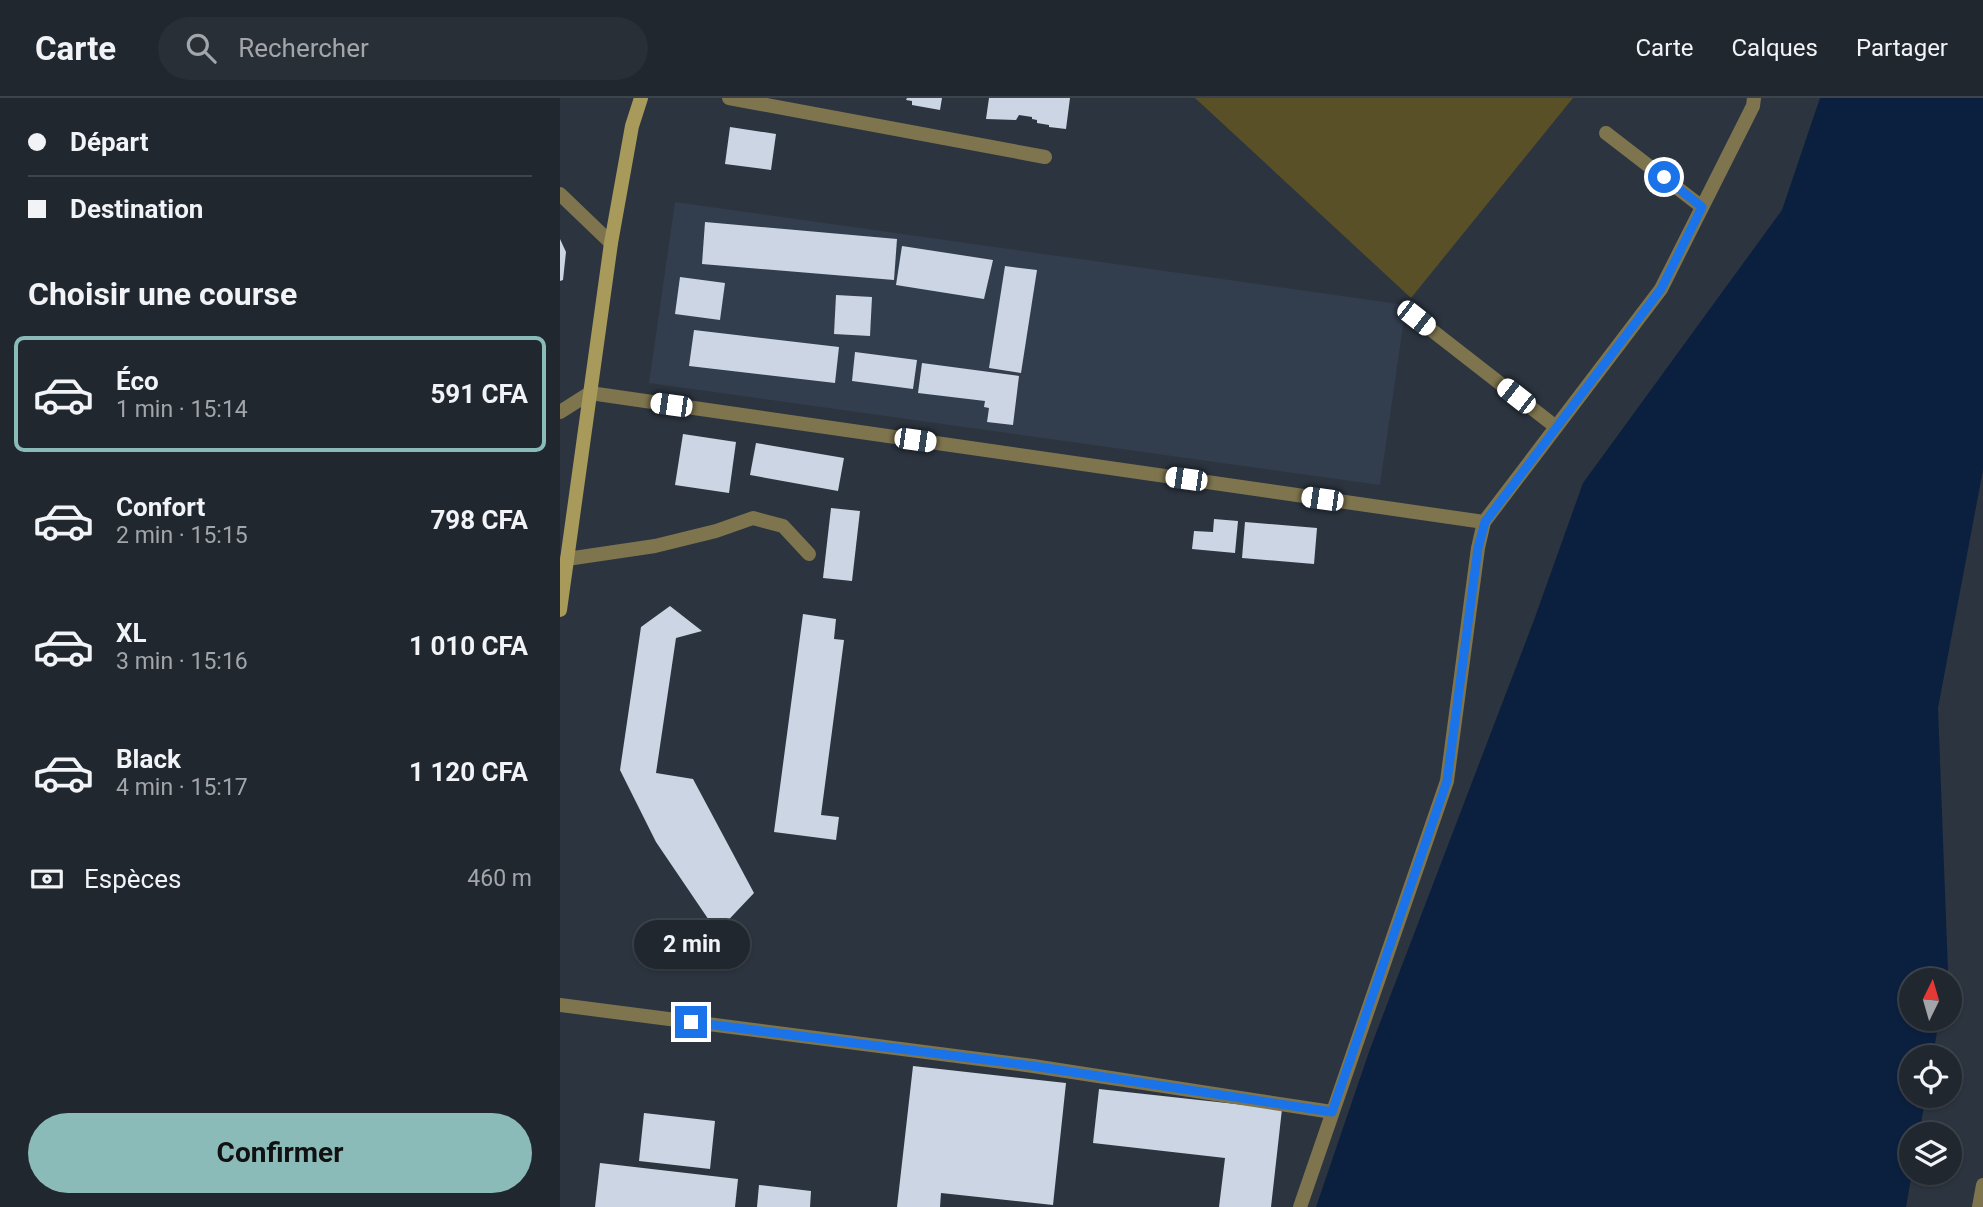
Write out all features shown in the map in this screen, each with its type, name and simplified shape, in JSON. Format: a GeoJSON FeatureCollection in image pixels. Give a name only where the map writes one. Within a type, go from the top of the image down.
{"type":"FeatureCollection","features":[{"type":"Feature","properties":{"kind":"street"},"geometry":{"type":"LineString","coordinates":[[560,610],[611,243],[632,126],[641,98]]}},
{"type":"Feature","properties":{"kind":"street"},"geometry":{"type":"LineString","coordinates":[[729,98],[1045,157]]}},
{"type":"Feature","properties":{"kind":"street"},"geometry":{"type":"LineString","coordinates":[[1300,1207],[1447,781],[1478,548],[1485,522],[1661,289],[1754,98]]}},
{"type":"Feature","properties":{"kind":"street"},"geometry":{"type":"LineString","coordinates":[[1606,133],[1702,207]]}},
{"type":"Feature","properties":{"kind":"street"},"geometry":{"type":"LineString","coordinates":[[562,200],[611,243]]}},
{"type":"Feature","properties":{"kind":"street"},"geometry":{"type":"LineString","coordinates":[[1416,318],[1556,427]]}},
{"type":"Feature","properties":{"kind":"street"},"geometry":{"type":"LineString","coordinates":[[560,412],[590,393],[1485,522]]}},
{"type":"Feature","properties":{"kind":"street"},"geometry":{"type":"LineString","coordinates":[[567,559],[654,546],[716,531],[753,518],[783,526],[809,554]]}},
{"type":"Feature","properties":{"kind":"street"},"geometry":{"type":"LineString","coordinates":[[560,1005],[1033,1066],[1332,1112]]}},
{"type":"Feature","properties":{"kind":"street"},"geometry":{"type":"LineString","coordinates":[[1979,1207],[1983,1185]]}},
{"type":"Feature","properties":{"kind":"shaded area"},"geometry":{"type":"Polygon","coordinates":[[[1195,98],[1573,98],[1411,298],[1195,98]]]}},
{"type":"Feature","properties":{"kind":"shaded area"},"geometry":{"type":"Polygon","coordinates":[[[675,202],[1406,305],[1380,485],[649,383],[675,202]]]}},
{"type":"Feature","properties":{"kind":"water"},"geometry":{"type":"Polygon","coordinates":[[[1820,98],[1983,98],[1983,470],[1938,708],[1948,968],[1899,968],[1899,1031],[1937,1031],[1935,1045],[1899,1045],[1899,1108],[1924,1108],[1921,1122],[1899,1122],[1899,1185],[1910,1185],[1906,1207],[1316,1207],[1370,1049],[1534,620],[1583,483],[1782,210],[1820,98]]]}},
{"type":"Feature","properties":{"kind":"building"},"geometry":{"type":"Polygon","coordinates":[[[942,98],[940,110],[912,105],[912,101],[906,100],[942,98]]]}},
{"type":"Feature","properties":{"kind":"building"},"geometry":{"type":"Polygon","coordinates":[[[989,98],[1070,98],[1066,129],[1049,127],[1037,123],[1032,117],[1019,115],[1016,120],[986,119],[989,98]]]}},
{"type":"Feature","properties":{"kind":"building"},"geometry":{"type":"Polygon","coordinates":[[[730,127],[776,134],[771,170],[725,164],[730,127]]]}},
{"type":"Feature","properties":{"kind":"building"},"geometry":{"type":"Polygon","coordinates":[[[705,222],[897,239],[894,280],[702,264],[705,222]]]}},
{"type":"Feature","properties":{"kind":"building"},"geometry":{"type":"Polygon","coordinates":[[[560,239],[566,252],[563,280],[560,281],[560,239]]]}},
{"type":"Feature","properties":{"kind":"building"},"geometry":{"type":"Polygon","coordinates":[[[902,246],[993,260],[984,299],[896,285],[902,246]]]}},
{"type":"Feature","properties":{"kind":"building"},"geometry":{"type":"Polygon","coordinates":[[[1005,266],[1037,270],[1021,373],[989,368],[1005,266]]]}},
{"type":"Feature","properties":{"kind":"building"},"geometry":{"type":"Polygon","coordinates":[[[680,277],[725,283],[720,320],[675,314],[680,277]]]}},
{"type":"Feature","properties":{"kind":"building"},"geometry":{"type":"Polygon","coordinates":[[[836,295],[872,297],[870,336],[834,334],[836,295]]]}},
{"type":"Feature","properties":{"kind":"building"},"geometry":{"type":"Polygon","coordinates":[[[694,330],[839,347],[835,383],[689,366],[694,330]]]}},
{"type":"Feature","properties":{"kind":"building"},"geometry":{"type":"Polygon","coordinates":[[[855,352],[917,360],[913,389],[852,381],[855,352]]]}},
{"type":"Feature","properties":{"kind":"building"},"geometry":{"type":"Polygon","coordinates":[[[922,363],[1019,376],[1013,425],[987,422],[989,408],[984,407],[985,401],[918,393],[922,363]]]}},
{"type":"Feature","properties":{"kind":"building"},"geometry":{"type":"Polygon","coordinates":[[[683,434],[736,442],[729,493],[675,485],[683,434]]]}},
{"type":"Feature","properties":{"kind":"building"},"geometry":{"type":"Polygon","coordinates":[[[756,443],[844,458],[838,491],[750,475],[756,443]]]}},
{"type":"Feature","properties":{"kind":"building"},"geometry":{"type":"Polygon","coordinates":[[[831,508],[860,511],[852,581],[823,578],[831,508]]]}},
{"type":"Feature","properties":{"kind":"building"},"geometry":{"type":"Polygon","coordinates":[[[1214,519],[1238,521],[1235,553],[1192,549],[1194,531],[1213,532],[1214,519]]]}},
{"type":"Feature","properties":{"kind":"building"},"geometry":{"type":"Polygon","coordinates":[[[1245,522],[1317,528],[1314,564],[1242,558],[1245,522]]]}},
{"type":"Feature","properties":{"kind":"building"},"geometry":{"type":"Polygon","coordinates":[[[670,606],[702,631],[676,638],[656,773],[693,779],[754,893],[717,932],[656,842],[620,770],[641,627],[670,606]]]}},
{"type":"Feature","properties":{"kind":"building"},"geometry":{"type":"Polygon","coordinates":[[[803,614],[836,619],[834,639],[844,640],[821,815],[839,817],[836,840],[774,832],[803,614]]]}},
{"type":"Feature","properties":{"kind":"building"},"geometry":{"type":"Polygon","coordinates":[[[913,1066],[1066,1083],[1053,1205],[941,1193],[940,1207],[897,1207],[913,1066]]]}},
{"type":"Feature","properties":{"kind":"building"},"geometry":{"type":"Polygon","coordinates":[[[1099,1089],[1282,1109],[1271,1207],[1219,1207],[1225,1158],[1093,1143],[1099,1089]]]}},
{"type":"Feature","properties":{"kind":"building"},"geometry":{"type":"Polygon","coordinates":[[[644,1113],[715,1121],[710,1169],[639,1161],[644,1113]]]}},
{"type":"Feature","properties":{"kind":"building"},"geometry":{"type":"Polygon","coordinates":[[[600,1163],[738,1179],[735,1207],[595,1207],[600,1163]]]}},
{"type":"Feature","properties":{"kind":"building"},"geometry":{"type":"Polygon","coordinates":[[[759,1185],[811,1191],[810,1207],[757,1207],[759,1185]]]}},
{"type":"Feature","properties":{"kind":"route"},"geometry":{"type":"LineString","coordinates":[[691,1022],[1033,1066],[1332,1112],[1447,781],[1478,548],[1485,522],[1661,289],[1702,207],[1664,177]]}}]}
